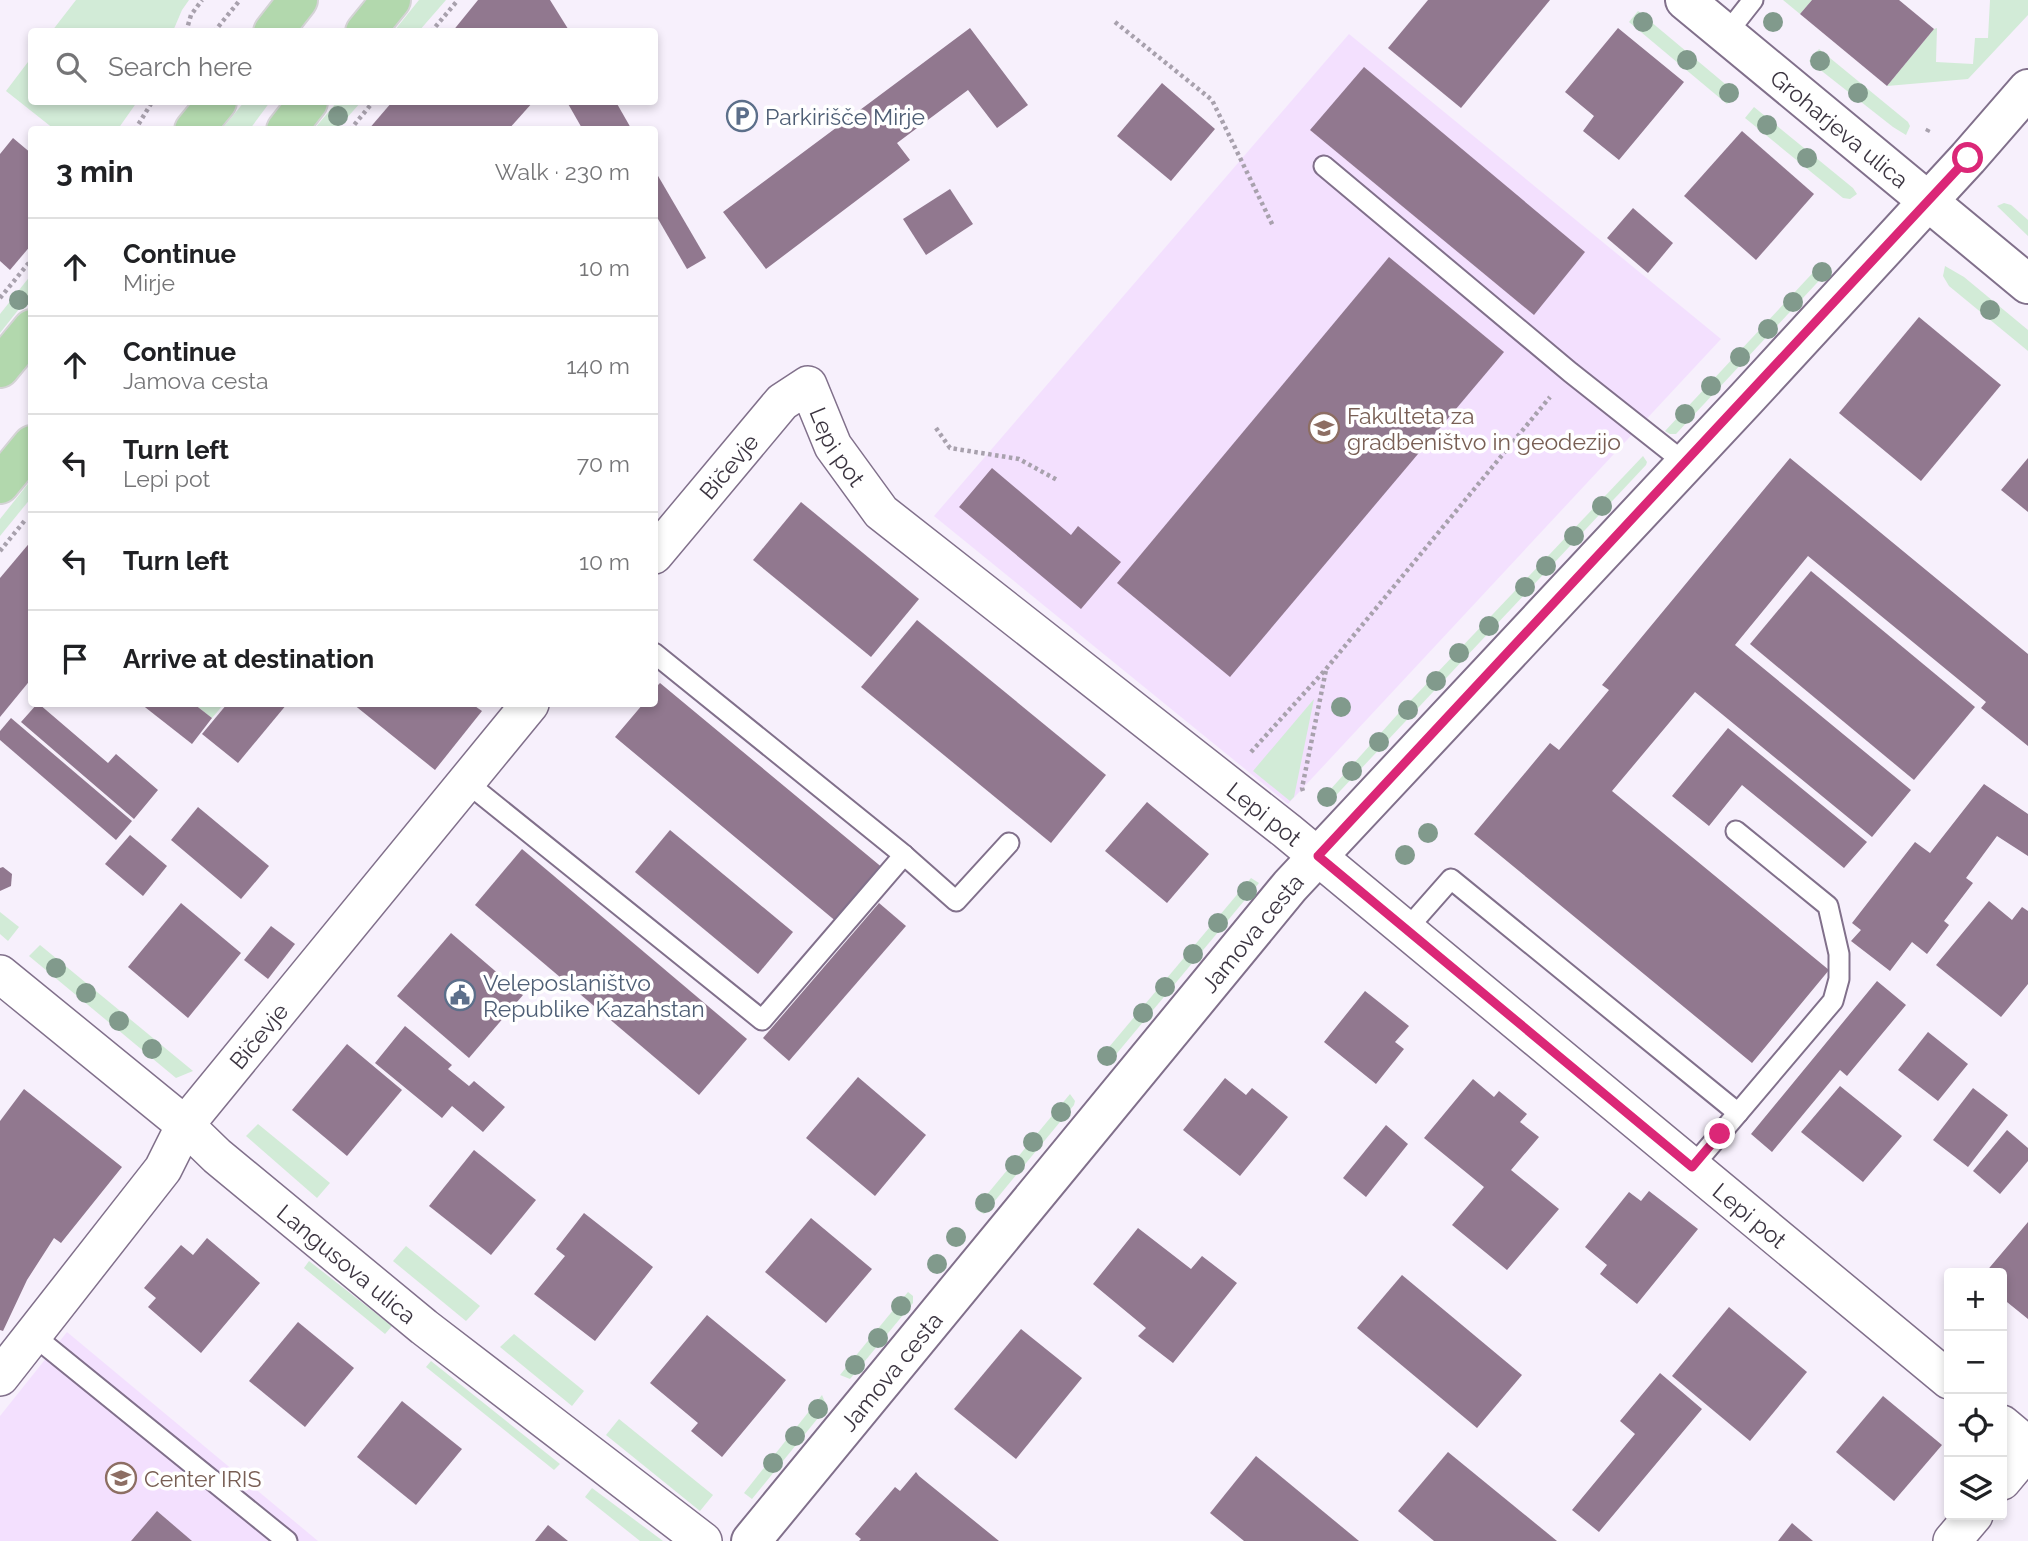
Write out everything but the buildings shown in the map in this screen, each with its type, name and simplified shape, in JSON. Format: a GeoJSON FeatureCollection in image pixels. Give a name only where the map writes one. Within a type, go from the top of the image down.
{"type":"FeatureCollection","features":[{"type":"Feature","properties":{"kind":"main road"},"geometry":{"type":"LineString","coordinates":[[276,28],[298,0]]}},
{"type":"Feature","properties":{"kind":"main road"},"geometry":{"type":"LineString","coordinates":[[368,28],[391,0]]}},
{"type":"Feature","properties":{"kind":"main road"},"geometry":{"type":"LineString","coordinates":[[197,126],[215,105]]}},
{"type":"Feature","properties":{"kind":"main road"},"geometry":{"type":"LineString","coordinates":[[289,126],[307,105]]}},
{"type":"Feature","properties":{"kind":"main road"},"geometry":{"type":"LineString","coordinates":[[0,369],[28,334]]}},
{"type":"Feature","properties":{"kind":"main road"},"geometry":{"type":"LineString","coordinates":[[0,484],[28,450]]}},
{"type":"Feature","properties":{"kind":"street","name":"Groharjeva ulica"},"geometry":{"type":"LineString","coordinates":[[1685,0],[2028,284]]}},
{"type":"Feature","properties":{"kind":"street","name":"Jamova cesta"},"geometry":{"type":"LineString","coordinates":[[751,1541],[1318,856],[1928,201],[2028,89]]}},
{"type":"Feature","properties":{"kind":"street","name":"Bičevje"},"geometry":{"type":"LineString","coordinates":[[658,550],[782,402],[808,385]]}},
{"type":"Feature","properties":{"kind":"street","name":"Lepi pot"},"geometry":{"type":"LineString","coordinates":[[808,385],[833,446],[881,512],[1318,856],[1944,1376]]}},
{"type":"Feature","properties":{"kind":"street","name":"Bičevje"},"geometry":{"type":"LineString","coordinates":[[0,1377],[163,1169],[184,1125],[527,707]]}},
{"type":"Feature","properties":{"kind":"street","name":"Langusova ulica"},"geometry":{"type":"LineString","coordinates":[[0,974],[424,1327],[703,1541]]}},
{"type":"Feature","properties":{"kind":"street"},"geometry":{"type":"LineString","coordinates":[[2007,1429],[2028,1448],[2007,1475]]}},
{"type":"Feature","properties":{"kind":"street"},"geometry":{"type":"LineString","coordinates":[[1952,1541],[1970,1520]]}},
{"type":"Feature","properties":{"kind":"lane"},"geometry":{"type":"LineString","coordinates":[[1727,33],[1753,0]]}},
{"type":"Feature","properties":{"kind":"lane"},"geometry":{"type":"LineString","coordinates":[[1324,166],[1570,372],[1685,463]]}},
{"type":"Feature","properties":{"kind":"lane"},"geometry":{"type":"LineString","coordinates":[[658,656],[904,855],[956,901],[1009,843]]}},
{"type":"Feature","properties":{"kind":"lane"},"geometry":{"type":"LineString","coordinates":[[465,781],[762,1020],[904,855]]}},
{"type":"Feature","properties":{"kind":"lane"},"geometry":{"type":"LineString","coordinates":[[1692,1167],[1833,1001],[1839,979],[1839,954],[1828,906],[1736,831]]}},
{"type":"Feature","properties":{"kind":"lane"},"geometry":{"type":"LineString","coordinates":[[1406,930],[1451,879],[1738,1113]]}},
{"type":"Feature","properties":{"kind":"lane"},"geometry":{"type":"LineString","coordinates":[[33,1335],[287,1541]]}},
{"type":"Feature","properties":{"kind":"path"},"geometry":{"type":"LineString","coordinates":[[187,28],[191,15],[202,0]]}},
{"type":"Feature","properties":{"kind":"path"},"geometry":{"type":"LineString","coordinates":[[434,28],[458,0]]}},
{"type":"Feature","properties":{"kind":"path"},"geometry":{"type":"LineString","coordinates":[[217,28],[237,1]]}},
{"type":"Feature","properties":{"kind":"path"},"geometry":{"type":"LineString","coordinates":[[1115,22],[1212,100],[1273,226]]}},
{"type":"Feature","properties":{"kind":"path"},"geometry":{"type":"LineString","coordinates":[[137,126],[150,105]]}},
{"type":"Feature","properties":{"kind":"path"},"geometry":{"type":"LineString","coordinates":[[353,126],[371,105]]}},
{"type":"Feature","properties":{"kind":"path"},"geometry":{"type":"LineString","coordinates":[[0,298],[28,264]]}},
{"type":"Feature","properties":{"kind":"path"},"geometry":{"type":"LineString","coordinates":[[1225,781],[1326,669],[1570,372]]}},
{"type":"Feature","properties":{"kind":"path"},"geometry":{"type":"LineString","coordinates":[[936,428],[950,448],[1019,459],[1059,481]]}},
{"type":"Feature","properties":{"kind":"path"},"geometry":{"type":"LineString","coordinates":[[0,551],[28,518]]}},
{"type":"Feature","properties":{"kind":"path"},"geometry":{"type":"LineString","coordinates":[[1306,797],[1302,789],[1326,669]]}},
{"type":"Feature","properties":{"kind":"shaded area","name":"Fakulteta za gradbeništvo in geodezijo"},"geometry":{"type":"Polygon","coordinates":[[[1349,34],[1721,339],[1288,804],[934,516],[1349,34]]]}},
{"type":"Feature","properties":{"kind":"shaded area","name":"Center IRIS"},"geometry":{"type":"Polygon","coordinates":[[[67,1332],[318,1541],[0,1541],[0,1416],[67,1332]]]}},
{"type":"Feature","properties":{"kind":"green space"},"geometry":{"type":"Polygon","coordinates":[[[76,0],[189,0],[174,28],[54,28],[76,0]]]}},
{"type":"Feature","properties":{"kind":"green space"},"geometry":{"type":"Polygon","coordinates":[[[419,0],[446,0],[422,28],[396,28],[419,0]]]}},
{"type":"Feature","properties":{"kind":"green space"},"geometry":{"type":"Polygon","coordinates":[[[1783,0],[1812,0],[1800,14],[1783,0]]]}},
{"type":"Feature","properties":{"kind":"green space"},"geometry":{"type":"Polygon","coordinates":[[[1990,0],[2028,0],[2028,15],[1968,79],[1887,86],[1937,28],[1936,62],[1973,64],[1975,38],[1988,38],[1990,0]]]}},
{"type":"Feature","properties":{"kind":"green space"},"geometry":{"type":"Polygon","coordinates":[[[1638,11],[1736,93],[1727,104],[1629,22],[1638,11]]]}},
{"type":"Feature","properties":{"kind":"green space"},"geometry":{"type":"Polygon","coordinates":[[[1819,49],[1908,122],[1910,126],[1906,135],[1809,61],[1819,49]]]}},
{"type":"Feature","properties":{"kind":"green space"},"geometry":{"type":"Polygon","coordinates":[[[28,62],[28,105],[135,105],[120,126],[50,126],[6,91],[28,62]]]}},
{"type":"Feature","properties":{"kind":"green space"},"geometry":{"type":"Polygon","coordinates":[[[242,105],[268,105],[252,126],[224,126],[242,105]]]}},
{"type":"Feature","properties":{"kind":"green space"},"geometry":{"type":"Polygon","coordinates":[[[334,105],[358,105],[340,126],[317,126],[334,105]]]}},
{"type":"Feature","properties":{"kind":"green space"},"geometry":{"type":"Polygon","coordinates":[[[1754,107],[1857,194],[1850,199],[1843,198],[1745,118],[1754,107]]]}},
{"type":"Feature","properties":{"kind":"green space"},"geometry":{"type":"Polygon","coordinates":[[[2004,203],[2011,205],[2028,220],[2028,236],[1997,206],[2004,203]]]}},
{"type":"Feature","properties":{"kind":"green space"},"geometry":{"type":"Polygon","coordinates":[[[1822,263],[1829,270],[1676,434],[1665,431],[1822,263]]]}},
{"type":"Feature","properties":{"kind":"green space"},"geometry":{"type":"Polygon","coordinates":[[[1945,266],[1964,277],[2028,330],[2028,351],[1949,286],[1943,276],[1945,266]]]}},
{"type":"Feature","properties":{"kind":"green space"},"geometry":{"type":"Polygon","coordinates":[[[28,279],[28,298],[0,333],[0,314],[28,279]]]}},
{"type":"Feature","properties":{"kind":"green space"},"geometry":{"type":"Polygon","coordinates":[[[1643,456],[1646,465],[1326,806],[1321,800],[1397,715],[1643,456]]]}},
{"type":"Feature","properties":{"kind":"green space"},"geometry":{"type":"Polygon","coordinates":[[[28,484],[28,502],[0,536],[0,519],[28,484]]]}},
{"type":"Feature","properties":{"kind":"green space"},"geometry":{"type":"Polygon","coordinates":[[[1314,699],[1294,797],[1290,801],[1253,771],[1314,699]]]}},
{"type":"Feature","properties":{"kind":"green space"},"geometry":{"type":"Polygon","coordinates":[[[198,707],[221,707],[212,718],[198,707]]]}},
{"type":"Feature","properties":{"kind":"green space"},"geometry":{"type":"Polygon","coordinates":[[[1251,878],[1259,883],[1108,1064],[1099,1059],[1251,878]]]}},
{"type":"Feature","properties":{"kind":"green space"},"geometry":{"type":"Polygon","coordinates":[[[0,912],[19,927],[8,941],[0,934],[0,912]]]}},
{"type":"Feature","properties":{"kind":"green space"},"geometry":{"type":"Polygon","coordinates":[[[40,945],[193,1071],[176,1078],[29,956],[40,945]]]}},
{"type":"Feature","properties":{"kind":"green space"},"geometry":{"type":"Polygon","coordinates":[[[1070,1094],[1075,1101],[1074,1105],[984,1214],[975,1209],[1070,1094]]]}},
{"type":"Feature","properties":{"kind":"green space"},"geometry":{"type":"Polygon","coordinates":[[[258,1124],[330,1183],[317,1198],[246,1136],[258,1124]]]}},
{"type":"Feature","properties":{"kind":"green space"},"geometry":{"type":"Polygon","coordinates":[[[406,1246],[480,1306],[466,1321],[393,1261],[406,1246]]]}},
{"type":"Feature","properties":{"kind":"green space"},"geometry":{"type":"Polygon","coordinates":[[[309,1261],[392,1326],[385,1334],[304,1268],[309,1261]]]}},
{"type":"Feature","properties":{"kind":"green space"},"geometry":{"type":"Polygon","coordinates":[[[908,1292],[913,1296],[913,1303],[850,1379],[840,1375],[908,1292]]]}},
{"type":"Feature","properties":{"kind":"green space"},"geometry":{"type":"Polygon","coordinates":[[[514,1334],[584,1391],[572,1406],[500,1347],[514,1334]]]}},
{"type":"Feature","properties":{"kind":"green space"},"geometry":{"type":"Polygon","coordinates":[[[431,1361],[560,1464],[554,1470],[426,1367],[431,1361]]]}},
{"type":"Feature","properties":{"kind":"green space"},"geometry":{"type":"Polygon","coordinates":[[[822,1395],[827,1407],[752,1499],[744,1493],[822,1395]]]}},
{"type":"Feature","properties":{"kind":"green space"},"geometry":{"type":"Polygon","coordinates":[[[619,1419],[713,1495],[700,1511],[606,1435],[619,1419]]]}},
{"type":"Feature","properties":{"kind":"green space"},"geometry":{"type":"Polygon","coordinates":[[[592,1488],[663,1541],[640,1541],[585,1497],[592,1488]]]}},
{"type":"Feature","properties":{"kind":"place","name":"Parkirišče Mirje"},"geometry":{"type":"Point","coordinates":[742,116]}},
{"type":"Feature","properties":{"kind":"place","name":"Fakulteta za gradbeništvo in geodezijo"},"geometry":{"type":"Point","coordinates":[1324,428]}},
{"type":"Feature","properties":{"kind":"place","name":"Veleposlaništvo Republike Kazahstan"},"geometry":{"type":"Point","coordinates":[460,995]}},
{"type":"Feature","properties":{"kind":"place","name":"Center IRIS"},"geometry":{"type":"Point","coordinates":[121,1478]}},
{"type":"Feature","properties":{"kind":"route"},"geometry":{"type":"LineString","coordinates":[[1720,1134],[1692,1167],[1318,856],[1968,158]]}}]}
